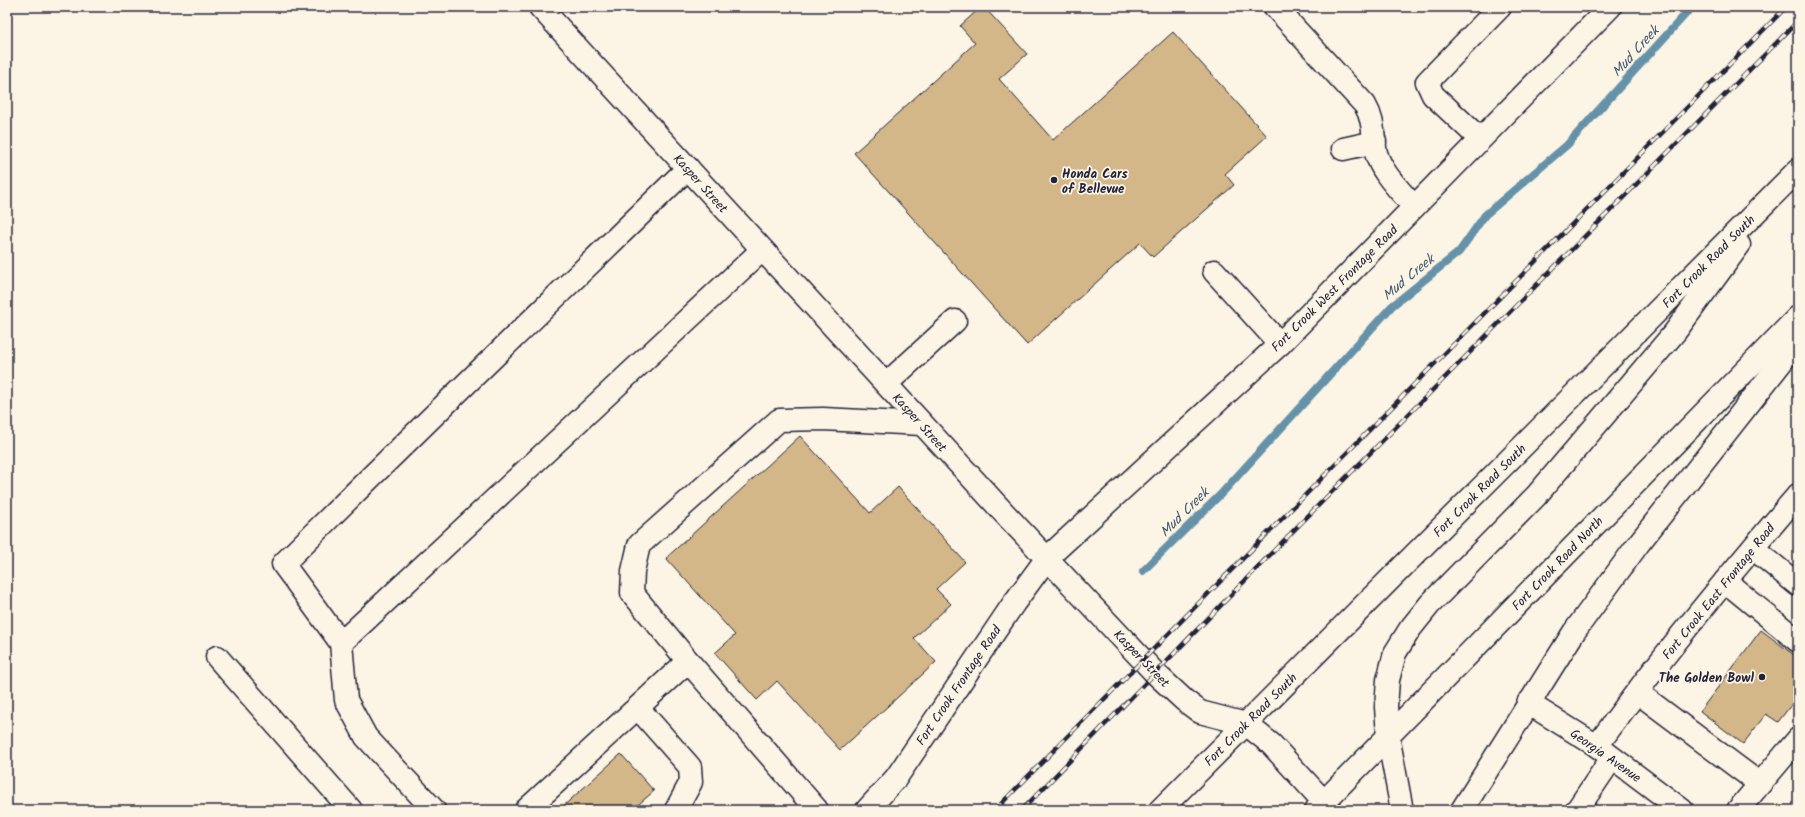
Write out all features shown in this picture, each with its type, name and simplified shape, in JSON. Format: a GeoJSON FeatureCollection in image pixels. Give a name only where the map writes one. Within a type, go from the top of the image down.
{"type":"FeatureCollection","features":[{"type":"Feature","properties":{"kind":"street","name":"Kasper Street"},"geometry":{"type":"LineString","coordinates":[[540,7],[922,424],[1156,674],[1184,700],[1200,712],[1246,724],[1271,744],[1320,806]]}},
{"type":"Feature","properties":{"kind":"street"},"geometry":{"type":"LineString","coordinates":[[1275,7],[1365,105],[1371,116],[1380,164],[1414,207]]}},
{"type":"Feature","properties":{"kind":"street"},"geometry":{"type":"LineString","coordinates":[[1480,139],[1433,95],[1427,82],[1500,7]]}},
{"type":"Feature","properties":{"kind":"street","name":"Fort Crook West Frontage Road"},"geometry":{"type":"LineString","coordinates":[[1047,558],[1280,344],[1610,7]]}},
{"type":"Feature","properties":{"kind":"street"},"geometry":{"type":"LineString","coordinates":[[1343,149],[1375,142]]}},
{"type":"Feature","properties":{"kind":"street"},"geometry":{"type":"LineString","coordinates":[[434,810],[366,737],[346,700],[340,644],[283,564],[688,168]]}},
{"type":"Feature","properties":{"kind":"street","name":"Fort Crook Road South"},"geometry":{"type":"LineString","coordinates":[[1160,810],[1798,170]]}},
{"type":"Feature","properties":{"kind":"street"},"geometry":{"type":"LineString","coordinates":[[1402,810],[1388,736],[1386,707],[1388,680],[1395,653],[1410,629],[1430,604],[1536,496],[1675,332],[1778,191]]}},
{"type":"Feature","properties":{"kind":"street"},"geometry":{"type":"LineString","coordinates":[[340,644],[762,250]]}},
{"type":"Feature","properties":{"kind":"street"},"geometry":{"type":"LineString","coordinates":[[1214,271],[1280,344]]}},
{"type":"Feature","properties":{"kind":"street","name":"Fort Crook Road North"},"geometry":{"type":"LineString","coordinates":[[1320,806],[1798,317]]}},
{"type":"Feature","properties":{"kind":"street"},"geometry":{"type":"LineString","coordinates":[[886,384],[955,321]]}},
{"type":"Feature","properties":{"kind":"street"},"geometry":{"type":"LineString","coordinates":[[1462,810],[1574,632],[1639,543],[1798,341]]}},
{"type":"Feature","properties":{"kind":"street"},"geometry":{"type":"LineString","coordinates":[[817,810],[688,661],[632,593],[633,571],[639,545],[779,420],[823,419],[922,424]]}},
{"type":"Feature","properties":{"kind":"street","name":"Fort Crook East Frontage Road"},"geometry":{"type":"LineString","coordinates":[[1577,810],[1604,752],[1637,692],[1724,581],[1798,495]]}},
{"type":"Feature","properties":{"kind":"street"},"geometry":{"type":"LineString","coordinates":[[1752,548],[1798,585]]}},
{"type":"Feature","properties":{"kind":"street","name":"Fort Crook Frontage Road"},"geometry":{"type":"LineString","coordinates":[[867,810],[896,778],[1014,603],[1047,558]]}},
{"type":"Feature","properties":{"kind":"street"},"geometry":{"type":"LineString","coordinates":[[1724,581],[1798,641]]}},
{"type":"Feature","properties":{"kind":"street"},"geometry":{"type":"LineString","coordinates":[[217,656],[351,810]]}},
{"type":"Feature","properties":{"kind":"street"},"geometry":{"type":"LineString","coordinates":[[526,810],[688,661]]}},
{"type":"Feature","properties":{"kind":"street"},"geometry":{"type":"LineString","coordinates":[[1637,692],[1760,784]]}},
{"type":"Feature","properties":{"kind":"street","name":"Georgia Avenue"},"geometry":{"type":"LineString","coordinates":[[1528,703],[1604,752],[1682,810]]}},
{"type":"Feature","properties":{"kind":"street"},"geometry":{"type":"LineString","coordinates":[[638,708],[690,767],[691,782],[676,810]]}},
{"type":"Feature","properties":{"kind":"street"},"geometry":{"type":"LineString","coordinates":[[1738,810],[1798,739]]}},
{"type":"Feature","properties":{"kind":"building","name":"Honda Cars of Bellevue"},"geometry":{"type":"Polygon","coordinates":[[[981,7],[984,7],[1027,54],[999,79],[1053,140],[1173,32],[1267,136],[1225,174],[1234,185],[1153,257],[1140,243],[1027,345],[854,153],[975,43],[960,26],[981,7]]]}},
{"type":"Feature","properties":{"kind":"building"},"geometry":{"type":"Polygon","coordinates":[[[800,436],[870,513],[898,487],[965,562],[936,589],[951,604],[914,638],[936,662],[840,750],[777,681],[757,700],[715,653],[735,635],[666,558],[800,436]]]}},
{"type":"Feature","properties":{"kind":"building","name":"The Golden Bowl"},"geometry":{"type":"Polygon","coordinates":[[[1761,630],[1798,658],[1798,696],[1778,722],[1766,714],[1743,744],[1700,711],[1761,630]]]}},
{"type":"Feature","properties":{"kind":"building"},"geometry":{"type":"Polygon","coordinates":[[[621,754],[654,791],[632,810],[559,810],[621,754]]]}},
{"type":"Feature","properties":{"kind":"waterway","name":"Mud Creek"},"geometry":{"type":"LineString","coordinates":[[1143,571],[1222,493],[1392,306],[1459,252],[1485,215],[1567,145],[1692,7]]}},
{"type":"Feature","properties":{"kind":"railway"},"geometry":{"type":"LineString","coordinates":[[995,810],[1786,7]]}},
{"type":"Feature","properties":{"kind":"railway"},"geometry":{"type":"LineString","coordinates":[[1022,810],[1297,527],[1798,21]]}},
{"type":"Feature","properties":{"kind":"place","name":"Honda Cars of Bellevue"},"geometry":{"type":"Point","coordinates":[1054,180]}},
{"type":"Feature","properties":{"kind":"place","name":"The Golden Bowl"},"geometry":{"type":"Point","coordinates":[1762,677]}}]}
